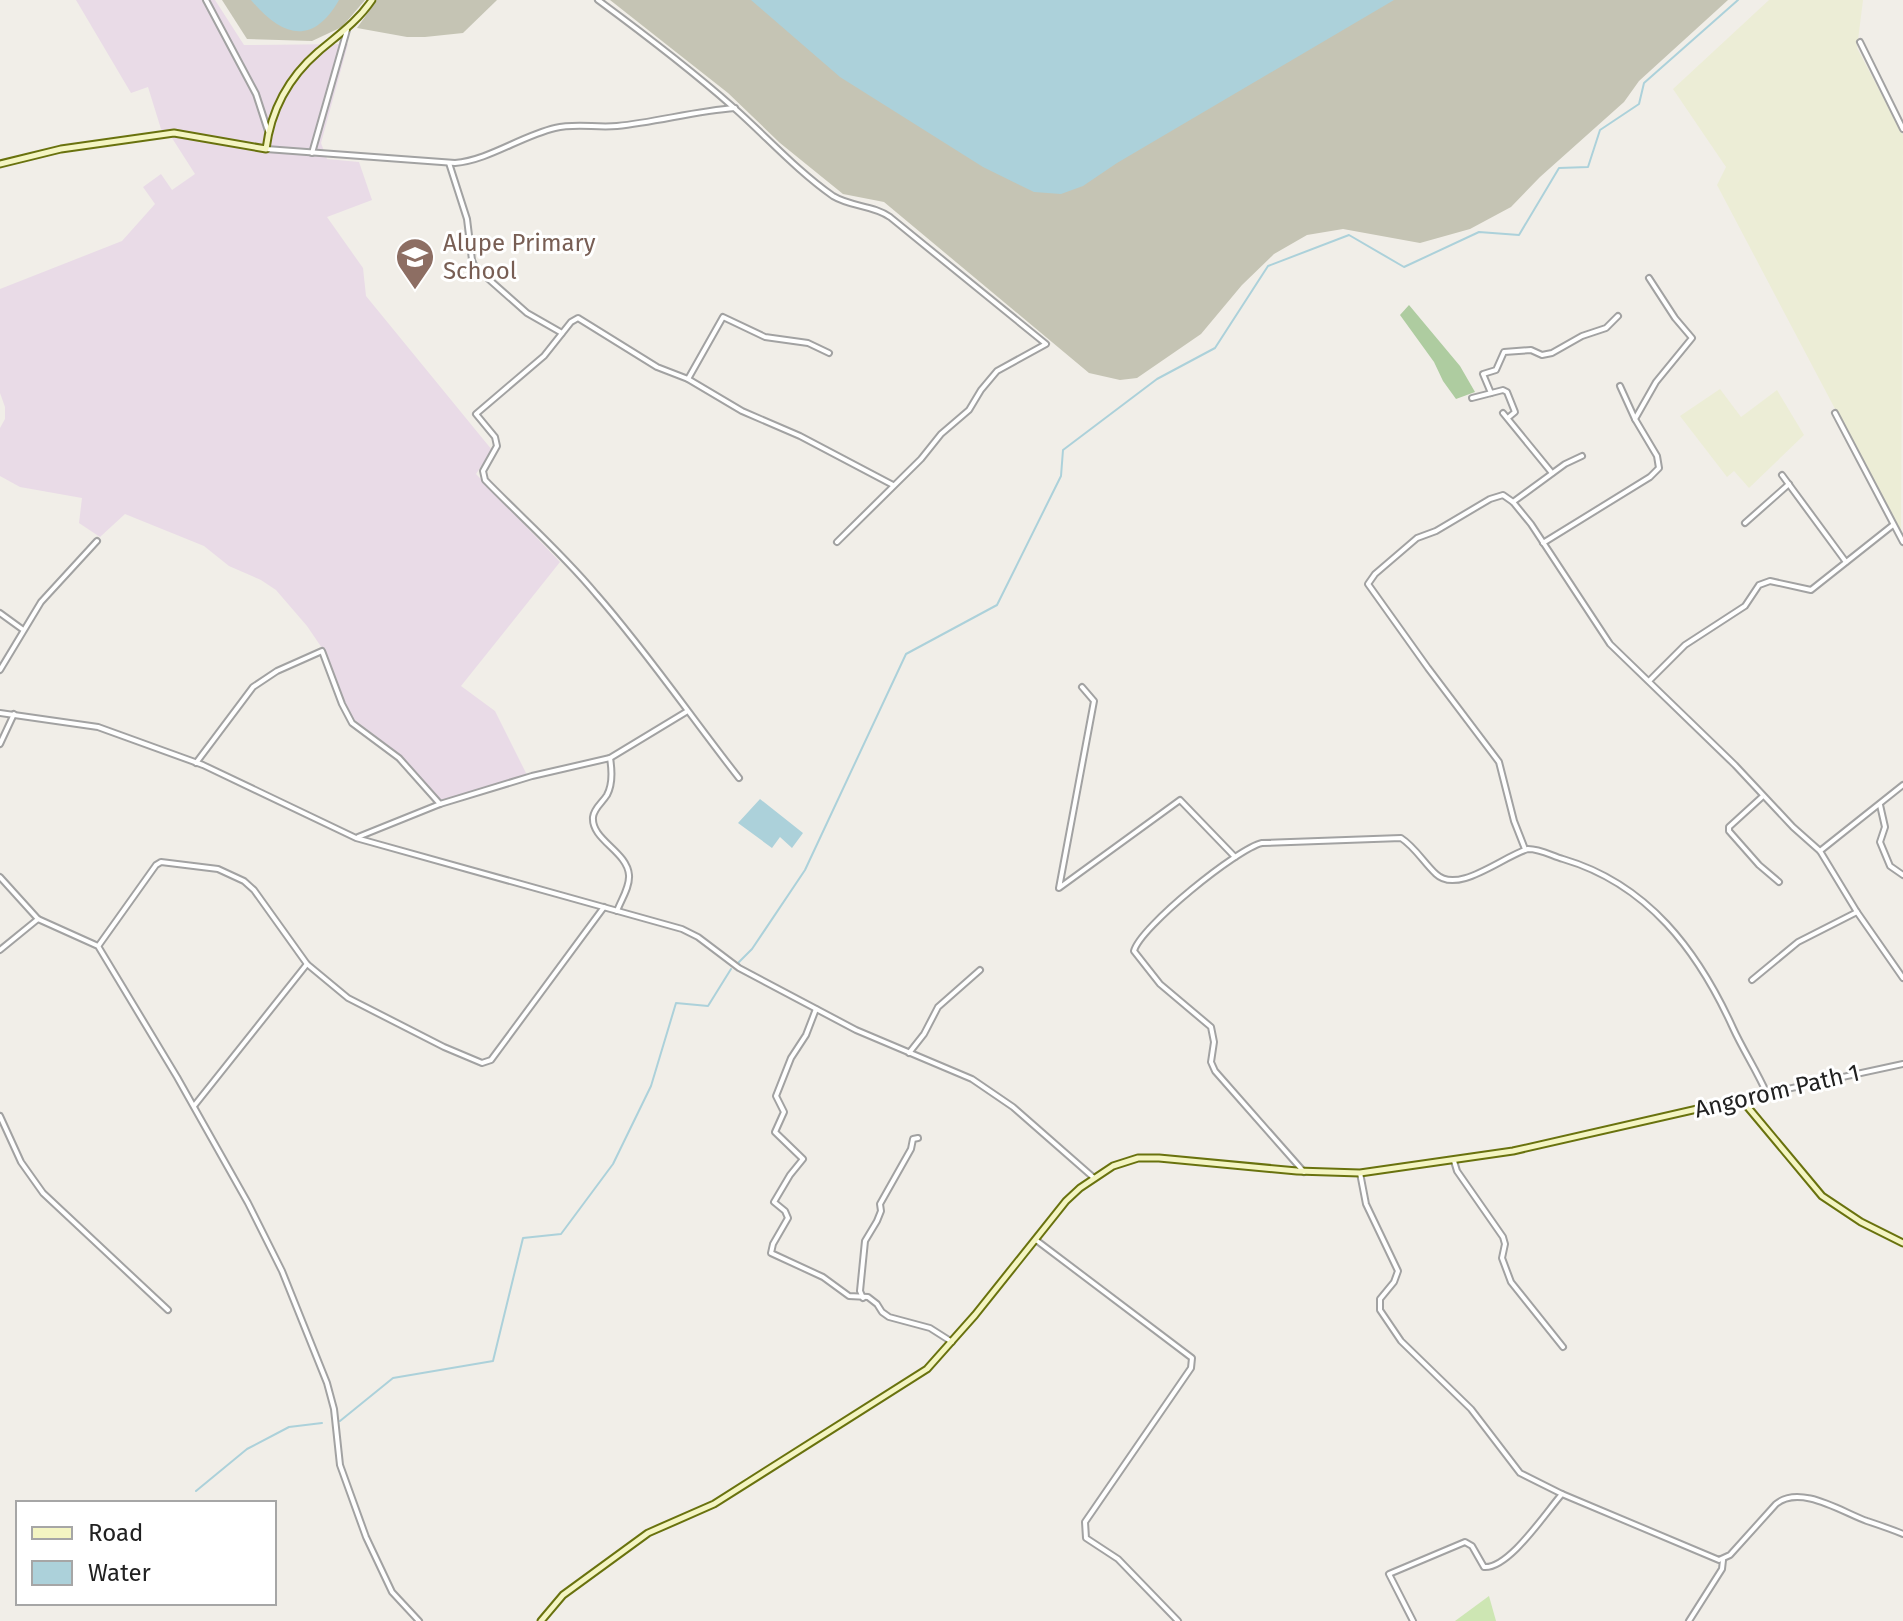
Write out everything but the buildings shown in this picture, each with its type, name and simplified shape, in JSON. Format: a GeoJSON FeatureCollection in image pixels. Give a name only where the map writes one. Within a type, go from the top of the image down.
{"type":"FeatureCollection","features":[{"type":"Feature","properties":{"kind":"street"},"geometry":{"type":"LineString","coordinates":[[206,0],[256,94],[268,131]]}},
{"type":"Feature","properties":{"kind":"street"},"geometry":{"type":"LineString","coordinates":[[266,149],[274,111],[291,81],[320,50],[347,30],[372,0]]}},
{"type":"Feature","properties":{"kind":"street"},"geometry":{"type":"LineString","coordinates":[[598,0],[735,108],[778,152],[828,192],[846,202],[884,212],[1046,344],[997,371],[969,410],[941,434],[921,459],[837,542]]}},
{"type":"Feature","properties":{"kind":"street"},"geometry":{"type":"LineString","coordinates":[[312,153],[347,30]]}},
{"type":"Feature","properties":{"kind":"street"},"geometry":{"type":"LineString","coordinates":[[1860,42],[1903,129]]}},
{"type":"Feature","properties":{"kind":"street"},"geometry":{"type":"LineString","coordinates":[[0,164],[61,149],[174,133],[266,149],[449,163],[466,161],[531,135],[567,126],[618,126],[735,108]]}},
{"type":"Feature","properties":{"kind":"street"},"geometry":{"type":"LineString","coordinates":[[449,163],[467,219],[475,267],[527,313],[562,333]]}},
{"type":"Feature","properties":{"kind":"street"},"geometry":{"type":"LineString","coordinates":[[1635,419],[1656,382],[1692,338],[1649,278]]}},
{"type":"Feature","properties":{"kind":"street"},"geometry":{"type":"LineString","coordinates":[[1491,393],[1483,374],[1496,370],[1504,352],[1531,350],[1542,355],[1552,353],[1582,336],[1606,328],[1618,316]]}},
{"type":"Feature","properties":{"kind":"street"},"geometry":{"type":"LineString","coordinates":[[688,379],[723,317],[765,337],[808,343],[829,353]]}},
{"type":"Feature","properties":{"kind":"street"},"geometry":{"type":"LineString","coordinates":[[739,778],[686,712],[632,635],[483,475],[497,446],[495,437],[476,414],[544,356],[578,318],[635,355],[688,379],[742,411],[800,436],[893,485]]}},
{"type":"Feature","properties":{"kind":"street"},"geometry":{"type":"LineString","coordinates":[[1543,543],[1650,477],[1659,468],[1657,456],[1620,386]]}},
{"type":"Feature","properties":{"kind":"street"},"geometry":{"type":"LineString","coordinates":[[1472,398],[1503,390],[1507,392],[1515,412],[1508,417]]}},
{"type":"Feature","properties":{"kind":"street"},"geometry":{"type":"LineString","coordinates":[[1503,413],[1553,473]]}},
{"type":"Feature","properties":{"kind":"street"},"geometry":{"type":"LineString","coordinates":[[1835,413],[1903,542]]}},
{"type":"Feature","properties":{"kind":"street"},"geometry":{"type":"LineString","coordinates":[[1513,502],[1582,456]]}},
{"type":"Feature","properties":{"kind":"street"},"geometry":{"type":"LineString","coordinates":[[1782,475],[1846,562]]}},
{"type":"Feature","properties":{"kind":"street"},"geometry":{"type":"LineString","coordinates":[[1745,523],[1789,484]]}},
{"type":"Feature","properties":{"kind":"street"},"geometry":{"type":"LineString","coordinates":[[1525,850],[1499,762],[1368,584],[1375,574],[1417,538],[1503,495],[1513,502],[1543,543],[1610,644],[1650,680],[1820,851],[1903,978]]}},
{"type":"Feature","properties":{"kind":"street"},"geometry":{"type":"LineString","coordinates":[[1650,680],[1685,645],[1745,606],[1759,585],[1770,581],[1811,590],[1893,525]]}},
{"type":"Feature","properties":{"kind":"street"},"geometry":{"type":"LineString","coordinates":[[0,670],[41,602],[97,541]]}},
{"type":"Feature","properties":{"kind":"street"},"geometry":{"type":"LineString","coordinates":[[0,613],[22,629]]}},
{"type":"Feature","properties":{"kind":"street"},"geometry":{"type":"LineString","coordinates":[[196,763],[253,687],[277,671],[322,651],[352,723],[399,758],[440,804]]}},
{"type":"Feature","properties":{"kind":"street"},"geometry":{"type":"LineString","coordinates":[[1082,687],[1094,701],[1059,888],[1180,800],[1236,857]]}},
{"type":"Feature","properties":{"kind":"street"},"geometry":{"type":"LineString","coordinates":[[356,838],[440,804],[532,776],[610,758],[686,712]]}},
{"type":"Feature","properties":{"kind":"street"},"geometry":{"type":"LineString","coordinates":[[0,713],[98,727],[196,763],[356,838],[682,929],[698,937],[739,968],[856,1030],[972,1079],[997,1095],[1094,1178]]}},
{"type":"Feature","properties":{"kind":"street"},"geometry":{"type":"LineString","coordinates":[[0,744],[15,713]]}},
{"type":"Feature","properties":{"kind":"street"},"geometry":{"type":"LineString","coordinates":[[610,758],[611,782],[593,820],[596,829],[620,855],[629,872],[617,911]]}},
{"type":"Feature","properties":{"kind":"street"},"geometry":{"type":"LineString","coordinates":[[1820,851],[1903,785]]}},
{"type":"Feature","properties":{"kind":"street"},"geometry":{"type":"LineString","coordinates":[[1763,796],[1729,827],[1729,831],[1779,882]]}},
{"type":"Feature","properties":{"kind":"street"},"geometry":{"type":"LineString","coordinates":[[1880,805],[1885,827],[1880,842],[1890,866],[1903,875]]}},
{"type":"Feature","properties":{"kind":"street"},"geometry":{"type":"LineString","coordinates":[[1304,1172],[1215,1071],[1211,1062],[1214,1042],[1211,1027],[1160,984],[1134,951],[1137,942],[1170,909],[1249,847],[1262,843],[1401,838],[1438,876],[1453,881],[1465,879],[1525,850],[1538,850],[1602,874],[1644,900],[1667,921],[1724,1005],[1767,1094]]}},
{"type":"Feature","properties":{"kind":"street"},"geometry":{"type":"LineString","coordinates":[[98,946],[131,902],[151,868],[161,862],[218,869],[244,881],[254,890],[307,964],[360,1007],[444,1047],[487,1063],[604,907]]}},
{"type":"Feature","properties":{"kind":"street"},"geometry":{"type":"LineString","coordinates":[[0,877],[38,919],[98,946],[194,1106],[248,1203],[300,1313],[327,1383],[334,1409],[340,1465],[366,1537],[392,1592],[419,1621]]}},
{"type":"Feature","properties":{"kind":"street"},"geometry":{"type":"LineString","coordinates":[[1752,980],[1798,942],[1857,912]]}},
{"type":"Feature","properties":{"kind":"street"},"geometry":{"type":"LineString","coordinates":[[0,950],[38,919]]}},
{"type":"Feature","properties":{"kind":"street"},"geometry":{"type":"LineString","coordinates":[[194,1106],[307,964]]}},
{"type":"Feature","properties":{"kind":"street"},"geometry":{"type":"LineString","coordinates":[[909,1053],[924,1034],[938,1007],[980,970]]}},
{"type":"Feature","properties":{"kind":"street"},"geometry":{"type":"LineString","coordinates":[[816,1009],[776,1096],[784,1112],[775,1132],[803,1159],[774,1202],[788,1218],[771,1253],[823,1277],[849,1296],[868,1297],[889,1317],[930,1328],[952,1342]]}},
{"type":"Feature","properties":{"kind":"street","name":"Angorom Path 1"},"geometry":{"type":"LineString","coordinates":[[541,1621],[563,1595],[648,1533],[714,1504],[911,1381],[952,1342],[1066,1201],[1113,1166],[1148,1158],[1179,1158],[1304,1172],[1360,1173],[1454,1161],[1513,1151],[1903,1064]]}},
{"type":"Feature","properties":{"kind":"street"},"geometry":{"type":"LineString","coordinates":[[1741,1099],[1822,1196],[1861,1222],[1903,1243]]}},
{"type":"Feature","properties":{"kind":"street"},"geometry":{"type":"LineString","coordinates":[[0,1116],[21,1162],[43,1193],[168,1310]]}},
{"type":"Feature","properties":{"kind":"street"},"geometry":{"type":"LineString","coordinates":[[863,1298],[860,1291],[865,1241],[877,1221],[880,1204],[911,1149],[913,1139],[918,1138]]}},
{"type":"Feature","properties":{"kind":"street"},"geometry":{"type":"LineString","coordinates":[[1454,1161],[1457,1171],[1503,1237],[1502,1258],[1511,1282],[1563,1347]]}},
{"type":"Feature","properties":{"kind":"street"},"geometry":{"type":"LineString","coordinates":[[1360,1173],[1366,1204],[1398,1271],[1379,1301],[1385,1318],[1401,1341],[1471,1409],[1515,1468],[1562,1494],[1723,1560]]}},
{"type":"Feature","properties":{"kind":"street"},"geometry":{"type":"LineString","coordinates":[[1035,1239],[1192,1358],[1191,1368],[1085,1522],[1084,1531],[1086,1538],[1118,1559],[1178,1621]]}},
{"type":"Feature","properties":{"kind":"street"},"geometry":{"type":"LineString","coordinates":[[1413,1621],[1389,1574],[1465,1542],[1472,1546],[1480,1563],[1487,1569],[1514,1550],[1562,1494]]}},
{"type":"Feature","properties":{"kind":"street"},"geometry":{"type":"LineString","coordinates":[[1689,1621],[1722,1569],[1723,1560],[1783,1498],[1823,1503],[1903,1534]]}},
{"type":"Feature","properties":{"kind":"shaded area"},"geometry":{"type":"Polygon","coordinates":[[[76,0],[215,0],[244,45],[348,44],[321,143],[327,159],[359,162],[372,200],[327,217],[363,268],[366,296],[492,450],[476,474],[560,562],[461,686],[495,711],[528,777],[441,802],[399,754],[351,717],[324,651],[276,590],[229,566],[204,546],[125,514],[100,537],[79,523],[82,498],[20,487],[0,476],[0,428],[5,419],[5,407],[0,393],[0,289],[122,241],[155,204],[143,187],[161,174],[172,190],[195,174],[172,138],[161,129],[148,87],[131,93],[76,0]]]}},
{"type":"Feature","properties":{"kind":"shaded area"},"geometry":{"type":"Polygon","coordinates":[[[222,0],[365,0],[342,27],[312,41],[247,39],[222,0]]]}},
{"type":"Feature","properties":{"kind":"shaded area"},"geometry":{"type":"Polygon","coordinates":[[[377,0],[497,0],[463,33],[407,37],[357,28],[377,0]]]}},
{"type":"Feature","properties":{"kind":"shaded area"},"geometry":{"type":"Polygon","coordinates":[[[610,0],[1728,0],[1639,81],[1624,102],[1511,207],[1470,229],[1420,243],[1343,229],[1307,235],[1274,254],[1242,285],[1201,334],[1137,378],[1120,380],[1089,373],[884,202],[843,194],[780,143],[728,93],[610,0]]]}},
{"type":"Feature","properties":{"kind":"green space"},"geometry":{"type":"Polygon","coordinates":[[[1769,0],[1863,0],[1857,48],[1903,135],[1901,534],[1717,185],[1726,167],[1673,89],[1769,0]]]}},
{"type":"Feature","properties":{"kind":"green space"},"geometry":{"type":"Polygon","coordinates":[[[1409,305],[1460,366],[1475,392],[1456,399],[1400,315],[1409,305]]]}},
{"type":"Feature","properties":{"kind":"green space"},"geometry":{"type":"Polygon","coordinates":[[[1720,389],[1741,417],[1777,390],[1804,435],[1749,488],[1734,471],[1727,477],[1680,416],[1720,389]]]}},
{"type":"Feature","properties":{"kind":"green space"},"geometry":{"type":"Polygon","coordinates":[[[1489,1596],[1496,1621],[1455,1621],[1489,1596]]]}},
{"type":"Feature","properties":{"kind":"water"},"geometry":{"type":"Polygon","coordinates":[[[251,0],[339,0],[318,25],[296,31],[274,22],[251,0]]]}},
{"type":"Feature","properties":{"kind":"water"},"geometry":{"type":"Polygon","coordinates":[[[751,0],[1394,0],[1083,186],[1061,194],[1034,192],[983,167],[840,77],[751,0]]]}},
{"type":"Feature","properties":{"kind":"water"},"geometry":{"type":"Polygon","coordinates":[[[760,799],[803,833],[792,848],[780,837],[772,848],[738,823],[760,799]]]}},
{"type":"Feature","properties":{"kind":"waterway"},"geometry":{"type":"LineString","coordinates":[[738,963],[752,949],[805,870],[906,654],[997,605],[1061,476],[1063,450],[1157,379],[1215,348],[1268,266],[1349,235],[1404,267],[1479,232],[1519,235],[1559,168],[1588,167],[1600,130],[1639,104],[1644,83],[1738,0]]}},
{"type":"Feature","properties":{"kind":"waterway"},"geometry":{"type":"LineString","coordinates":[[340,1421],[393,1378],[493,1361],[523,1238],[561,1234],[613,1164],[651,1086],[676,1003],[708,1006],[731,969]]}},
{"type":"Feature","properties":{"kind":"waterway"},"geometry":{"type":"LineString","coordinates":[[196,1491],[247,1449],[289,1427],[322,1423]]}},
{"type":"Feature","properties":{"kind":"place","name":"Alupe Primary School"},"geometry":{"type":"Point","coordinates":[415,291]}}]}
